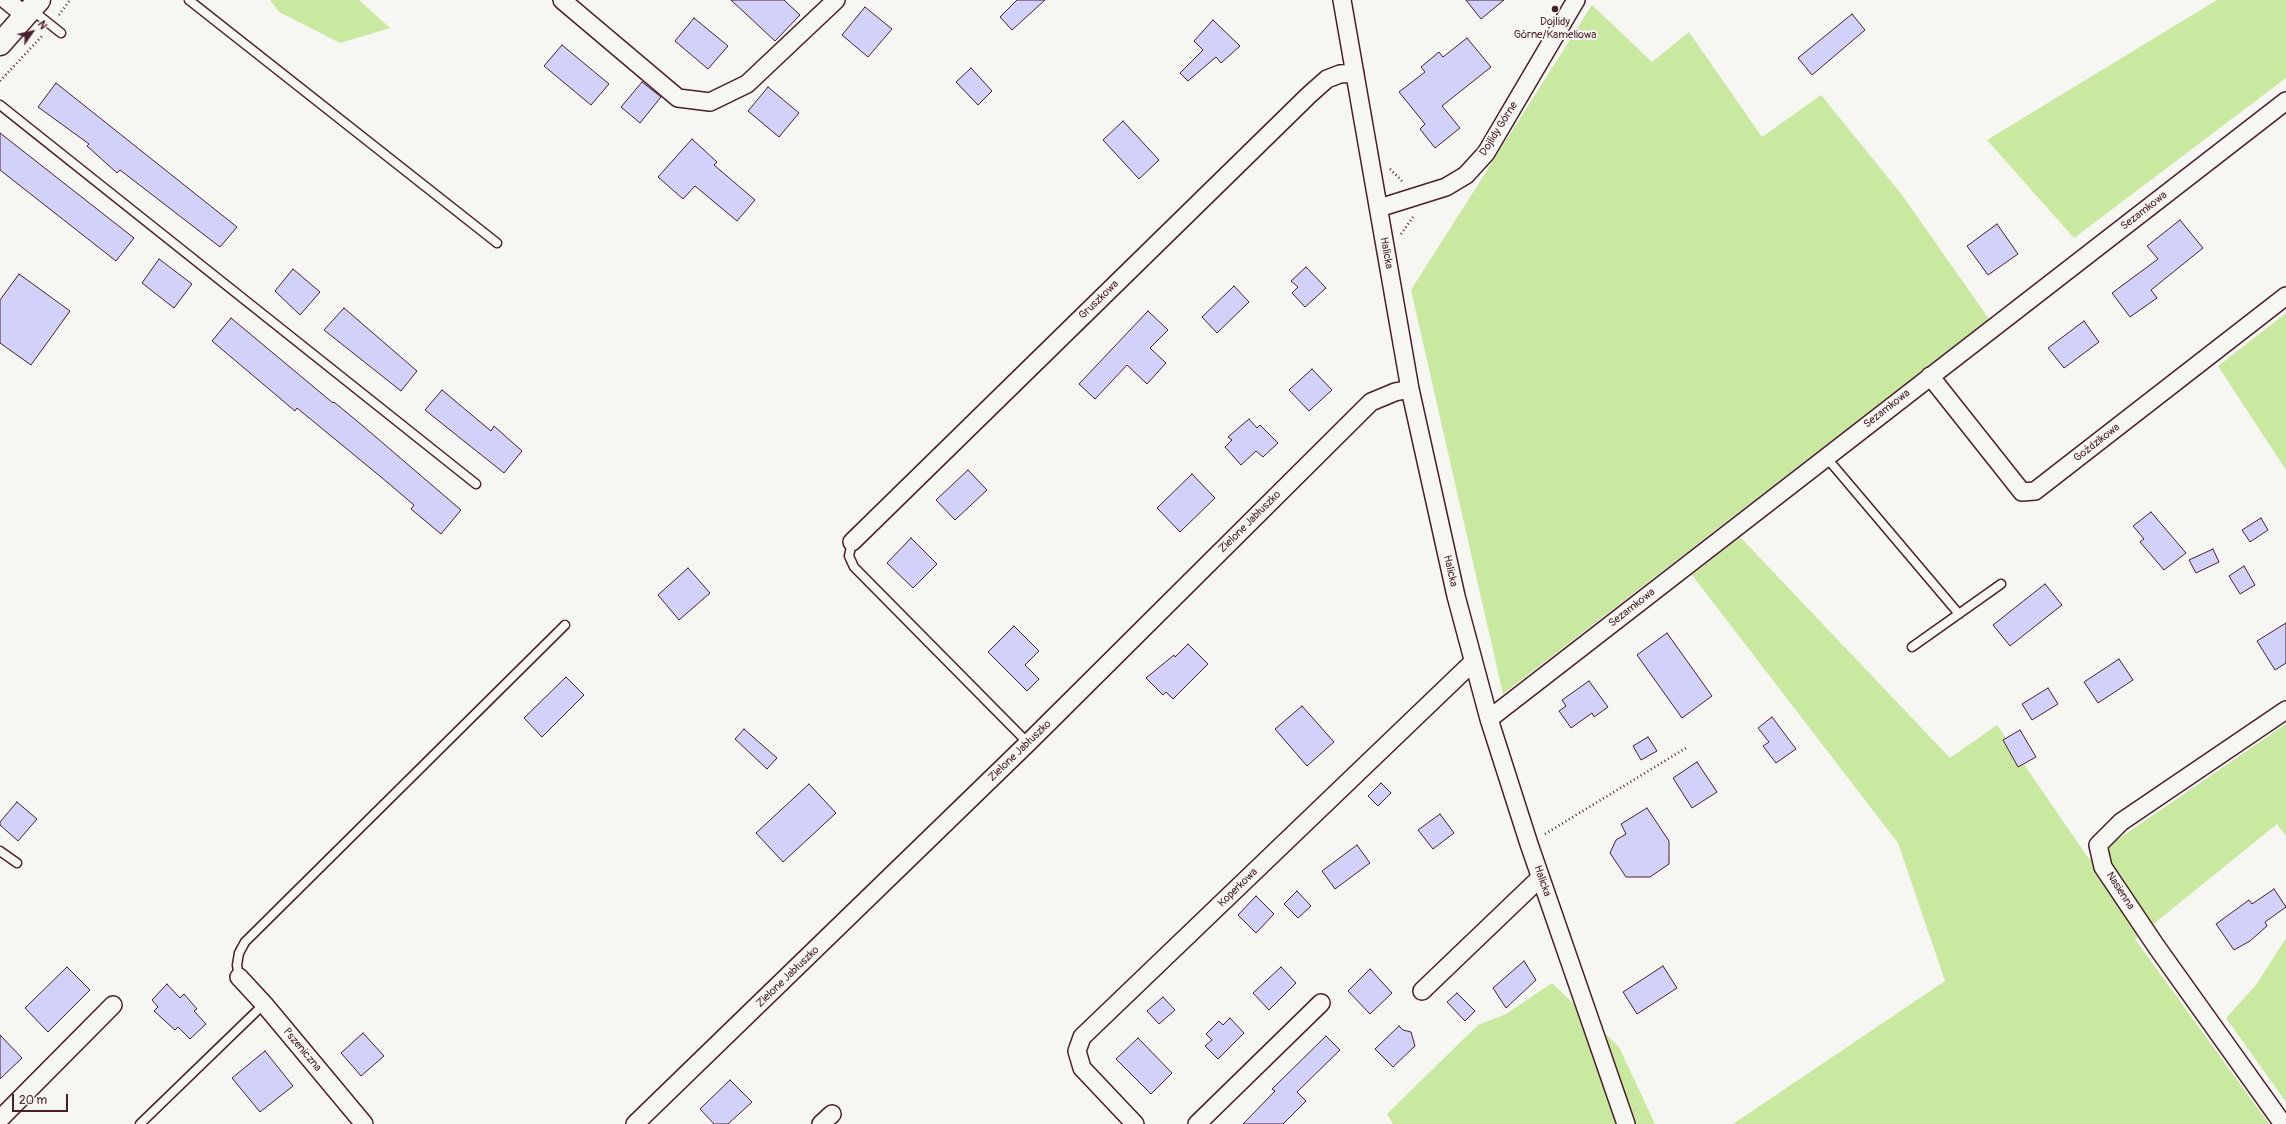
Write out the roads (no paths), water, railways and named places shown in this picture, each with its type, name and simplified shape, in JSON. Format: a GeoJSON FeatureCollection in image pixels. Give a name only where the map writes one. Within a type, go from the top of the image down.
{"type":"FeatureCollection","features":[{"type":"Feature","properties":{"kind":"street"},"geometry":{"type":"LineString","coordinates":[[0,44],[32,9],[6,0]]}},
{"type":"Feature","properties":{"kind":"street"},"geometry":{"type":"LineString","coordinates":[[562,0],[678,98],[710,102],[748,84],[836,0]]}},
{"type":"Feature","properties":{"kind":"street","name":"Halicka"},"geometry":{"type":"LineString","coordinates":[[1342,0],[1410,389],[1438,520],[1473,662],[1489,719],[1540,878],[1626,1124]]}},
{"type":"Feature","properties":{"kind":"street","name":"Dojlidy Górne"},"geometry":{"type":"LineString","coordinates":[[1379,208],[1446,187],[1466,175],[1486,153],[1576,0]]}},
{"type":"Feature","properties":{"kind":"street","name":"Gruszkowa"},"geometry":{"type":"LineString","coordinates":[[852,542],[1309,95],[1327,79],[1340,74],[1355,73]]}},
{"type":"Feature","properties":{"kind":"street","name":"Sezamkowa"},"geometry":{"type":"LineString","coordinates":[[1489,719],[2286,101]]}},
{"type":"Feature","properties":{"kind":"street","name":"Goździkowa"},"geometry":{"type":"LineString","coordinates":[[1930,376],[2022,492],[2035,491],[2286,296]]}},
{"type":"Feature","properties":{"kind":"street","name":"Zielone Jabłuszko"},"geometry":{"type":"LineString","coordinates":[[636,1124],[1028,743],[1371,402],[1395,392],[1410,389]]}},
{"type":"Feature","properties":{"kind":"street","name":"Koperkowa"},"geometry":{"type":"LineString","coordinates":[[1127,1122],[1082,1068],[1077,1051],[1082,1037],[1473,662]]}},
{"type":"Feature","properties":{"kind":"street","name":"Nasienna"},"geometry":{"type":"LineString","coordinates":[[2283,1124],[2156,946],[2103,867],[2098,845],[2121,822],[2286,710]]}},
{"type":"Feature","properties":{"kind":"street"},"geometry":{"type":"LineString","coordinates":[[1422,990],[1540,878]]}},
{"type":"Feature","properties":{"kind":"street","name":"Pszeniczna"},"geometry":{"type":"LineString","coordinates":[[239,977],[264,1004],[364,1124]]}},
{"type":"Feature","properties":{"kind":"street"},"geometry":{"type":"LineString","coordinates":[[1197,1124],[1321,1003]]}},
{"type":"Feature","properties":{"kind":"street"},"geometry":{"type":"LineString","coordinates":[[0,1119],[113,1005]]}},
{"type":"Feature","properties":{"kind":"lane"},"geometry":{"type":"LineString","coordinates":[[189,0],[497,243]]}},
{"type":"Feature","properties":{"kind":"lane"},"geometry":{"type":"LineString","coordinates":[[32,9],[61,32]]}},
{"type":"Feature","properties":{"kind":"lane"},"geometry":{"type":"LineString","coordinates":[[0,105],[476,484]]}},
{"type":"Feature","properties":{"kind":"lane"},"geometry":{"type":"LineString","coordinates":[[1826,457],[1959,614]]}},
{"type":"Feature","properties":{"kind":"lane"},"geometry":{"type":"LineString","coordinates":[[852,542],[848,556],[854,567],[1028,743]]}},
{"type":"Feature","properties":{"kind":"lane"},"geometry":{"type":"LineString","coordinates":[[1912,648],[2001,584]]}},
{"type":"Feature","properties":{"kind":"lane"},"geometry":{"type":"LineString","coordinates":[[239,977],[237,965],[239,953],[245,942],[565,625]]}},
{"type":"Feature","properties":{"kind":"lane"},"geometry":{"type":"LineString","coordinates":[[0,851],[17,864]]}},
{"type":"Feature","properties":{"kind":"lane"},"geometry":{"type":"LineString","coordinates":[[140,1124],[264,1004]]}},
{"type":"Feature","properties":{"kind":"place","name":"Dojlidy Górne/Kameliowa"},"geometry":{"type":"Point","coordinates":[1555,9]}}]}
